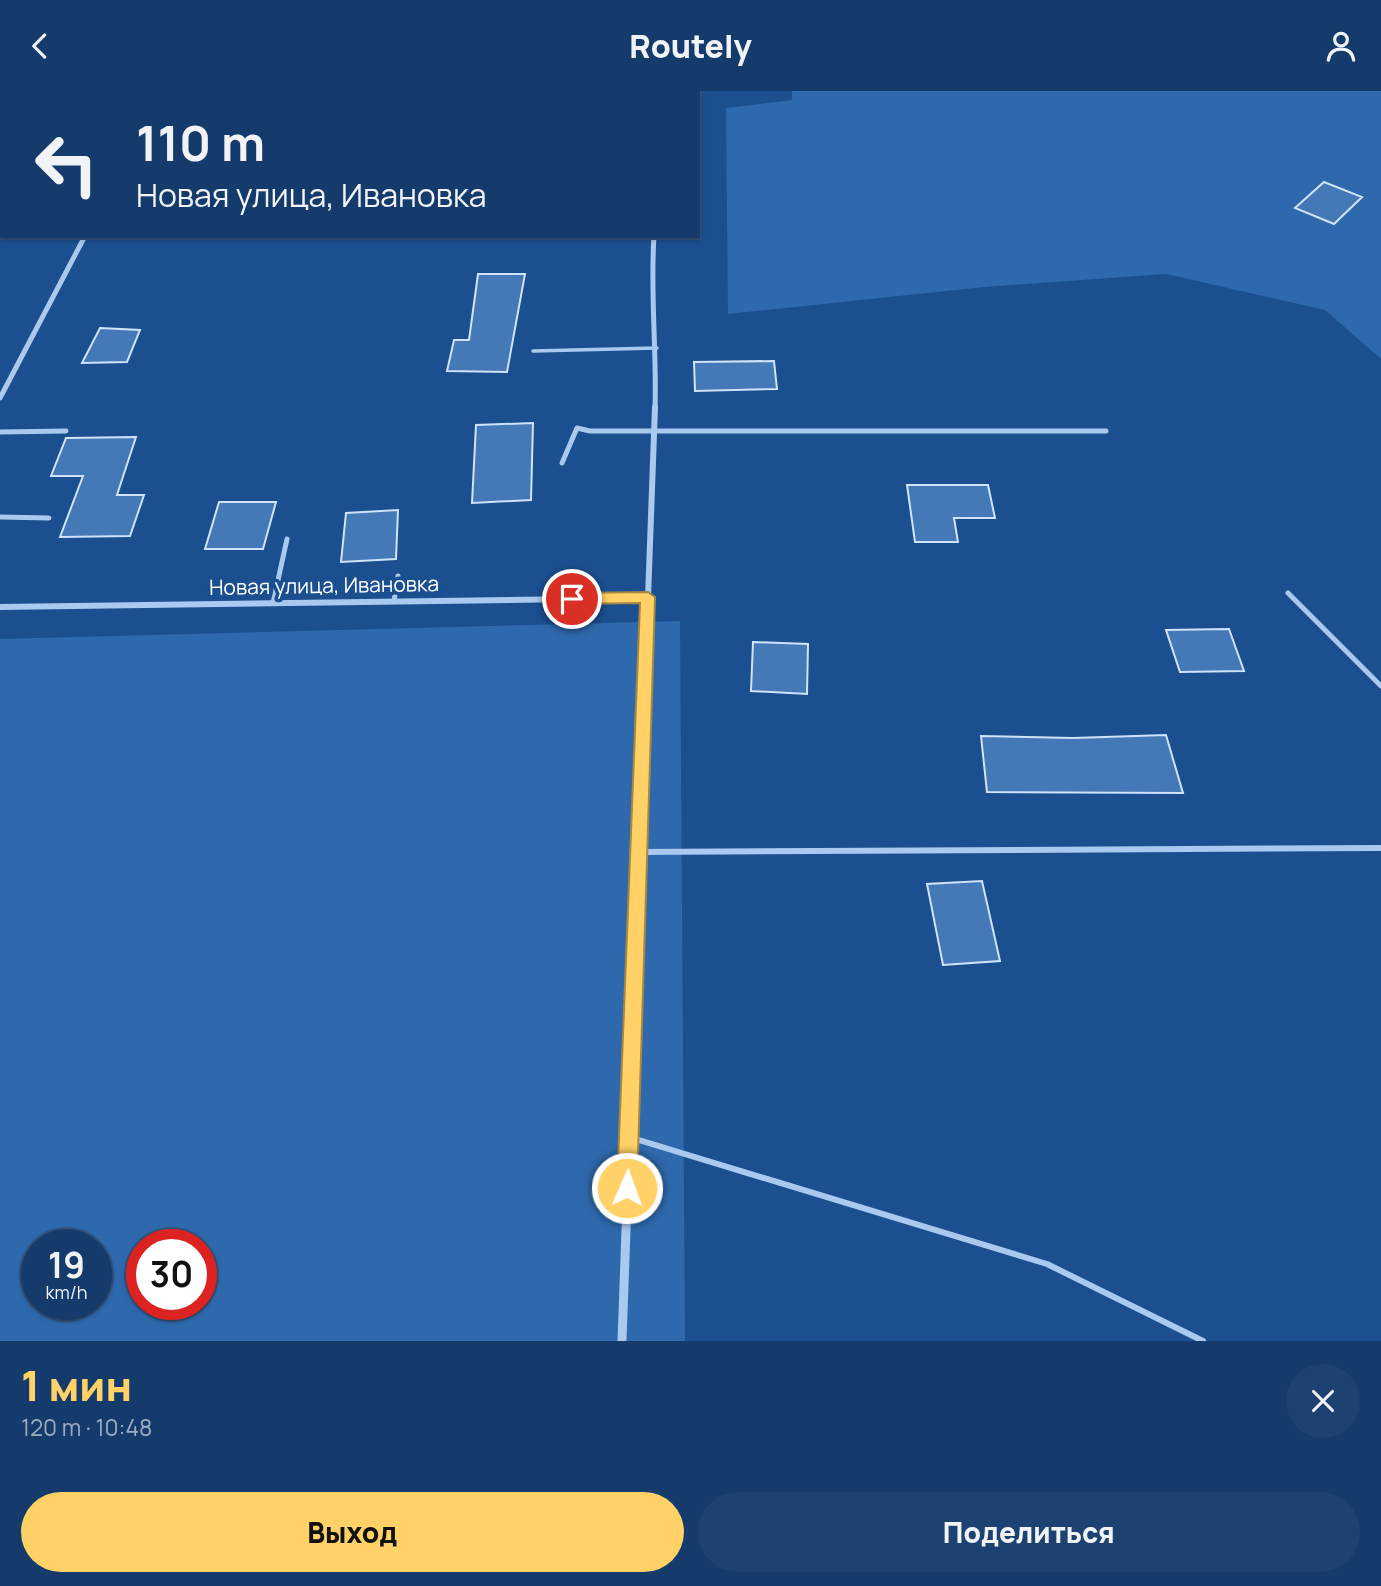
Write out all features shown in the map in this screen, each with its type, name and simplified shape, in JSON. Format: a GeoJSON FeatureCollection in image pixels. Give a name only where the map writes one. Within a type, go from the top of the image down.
{"type":"FeatureCollection","features":[{"type":"Feature","properties":{"kind":"street"},"geometry":{"type":"LineString","coordinates":[[0,398],[84,238]]}},
{"type":"Feature","properties":{"kind":"street"},"geometry":{"type":"LineString","coordinates":[[622,1341],[657,348],[651,285],[654,238]]}},
{"type":"Feature","properties":{"kind":"street","name":"Новая улица, Ивановка"},"geometry":{"type":"LineString","coordinates":[[0,607],[648,597]]}},
{"type":"Feature","properties":{"kind":"lane"},"geometry":{"type":"LineString","coordinates":[[533,351],[657,348]]}},
{"type":"Feature","properties":{"kind":"lane"},"geometry":{"type":"LineString","coordinates":[[562,463],[577,428],[654,431],[1106,431]]}},
{"type":"Feature","properties":{"kind":"lane"},"geometry":{"type":"LineString","coordinates":[[0,432],[66,431]]}},
{"type":"Feature","properties":{"kind":"lane"},"geometry":{"type":"LineString","coordinates":[[0,517],[49,518]]}},
{"type":"Feature","properties":{"kind":"lane"},"geometry":{"type":"LineString","coordinates":[[273,603],[286,539]]}},
{"type":"Feature","properties":{"kind":"lane"},"geometry":{"type":"LineString","coordinates":[[394,601],[398,576]]}},
{"type":"Feature","properties":{"kind":"lane"},"geometry":{"type":"LineString","coordinates":[[1288,593],[1381,686]]}},
{"type":"Feature","properties":{"kind":"lane"},"geometry":{"type":"LineString","coordinates":[[639,852],[1381,848]]}},
{"type":"Feature","properties":{"kind":"lane"},"geometry":{"type":"LineString","coordinates":[[629,1137],[1047,1264],[1203,1341]]}},
{"type":"Feature","properties":{"kind":"shaded area"},"geometry":{"type":"Polygon","coordinates":[[[792,91],[1381,91],[1381,359],[1325,310],[1166,274],[984,287],[728,314],[726,108],[792,100],[792,91]]]}},
{"type":"Feature","properties":{"kind":"shaded area"},"geometry":{"type":"Polygon","coordinates":[[[680,621],[685,1341],[0,1341],[0,639],[680,621]]]}},
{"type":"Feature","properties":{"kind":"building"},"geometry":{"type":"Polygon","coordinates":[[[1324,182],[1362,197],[1334,224],[1295,208],[1324,182]]]}},
{"type":"Feature","properties":{"kind":"building"},"geometry":{"type":"Polygon","coordinates":[[[478,274],[525,274],[507,372],[447,371],[454,340],[469,340],[478,274]]]}},
{"type":"Feature","properties":{"kind":"building"},"geometry":{"type":"Polygon","coordinates":[[[100,328],[140,330],[127,362],[82,363],[100,328]]]}},
{"type":"Feature","properties":{"kind":"building"},"geometry":{"type":"Polygon","coordinates":[[[774,361],[777,389],[695,391],[694,362],[774,361]]]}},
{"type":"Feature","properties":{"kind":"building"},"geometry":{"type":"Polygon","coordinates":[[[533,423],[531,500],[472,503],[476,425],[533,423]]]}},
{"type":"Feature","properties":{"kind":"building"},"geometry":{"type":"Polygon","coordinates":[[[136,437],[117,495],[144,495],[130,536],[60,537],[83,476],[51,476],[66,438],[136,437]]]}},
{"type":"Feature","properties":{"kind":"building"},"geometry":{"type":"Polygon","coordinates":[[[907,485],[988,485],[995,518],[954,518],[958,542],[915,542],[907,485]]]}},
{"type":"Feature","properties":{"kind":"building"},"geometry":{"type":"Polygon","coordinates":[[[219,502],[276,502],[263,549],[205,549],[219,502]]]}},
{"type":"Feature","properties":{"kind":"building"},"geometry":{"type":"Polygon","coordinates":[[[398,510],[396,559],[341,562],[346,513],[398,510]]]}},
{"type":"Feature","properties":{"kind":"building"},"geometry":{"type":"Polygon","coordinates":[[[1229,629],[1244,671],[1180,672],[1166,630],[1229,629]]]}},
{"type":"Feature","properties":{"kind":"building"},"geometry":{"type":"Polygon","coordinates":[[[753,642],[808,644],[807,694],[751,691],[753,642]]]}},
{"type":"Feature","properties":{"kind":"building"},"geometry":{"type":"Polygon","coordinates":[[[1166,735],[1183,793],[987,792],[981,736],[1073,738],[1166,735]]]}},
{"type":"Feature","properties":{"kind":"building"},"geometry":{"type":"Polygon","coordinates":[[[982,881],[1000,961],[943,965],[927,884],[982,881]]]}},
{"type":"Feature","properties":{"kind":"route"},"geometry":{"type":"LineString","coordinates":[[572,599],[648,597],[627,1188]]}}]}
